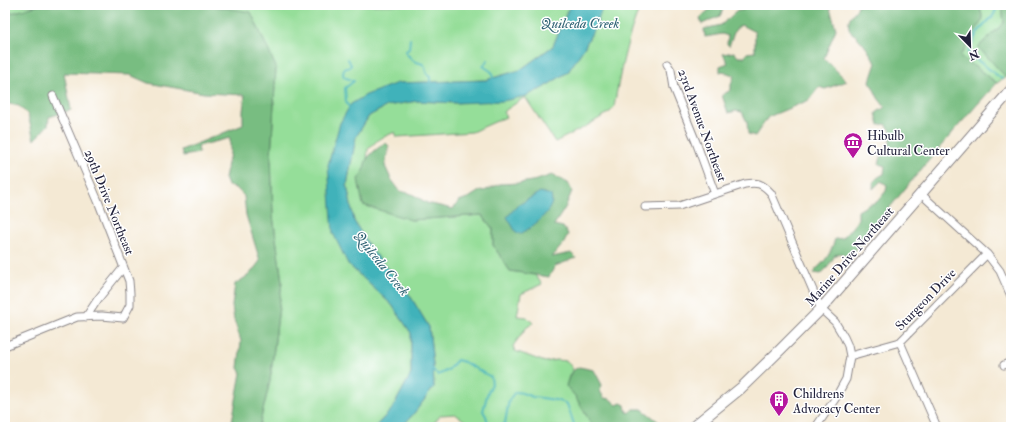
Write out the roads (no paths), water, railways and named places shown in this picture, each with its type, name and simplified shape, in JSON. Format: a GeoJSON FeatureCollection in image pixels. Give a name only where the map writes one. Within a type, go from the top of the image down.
{"type":"FeatureCollection","features":[{"type":"Feature","properties":{"kind":"main road","name":"Marine Drive Northeast"},"geometry":{"type":"LineString","coordinates":[[693,427],[741,388],[821,309],[1011,90]]}},
{"type":"Feature","properties":{"kind":"street","name":"23rd Avenue Northeast"},"geometry":{"type":"LineString","coordinates":[[667,64],[671,70],[674,88],[715,194]]}},
{"type":"Feature","properties":{"kind":"street","name":"29th Drive Northeast"},"geometry":{"type":"LineString","coordinates":[[53,96],[98,201],[129,281],[130,305],[123,318],[102,316],[86,317]]}},
{"type":"Feature","properties":{"kind":"street","name":"23rd Avenue Northeast"},"geometry":{"type":"LineString","coordinates":[[645,207],[679,206],[745,184],[753,183],[765,186],[771,194],[821,309],[835,322],[848,346],[850,356]]}},
{"type":"Feature","properties":{"kind":"street"},"geometry":{"type":"LineString","coordinates":[[920,194],[987,254],[1000,271],[1011,296]]}},
{"type":"Feature","properties":{"kind":"street","name":"Sturgeon Drive"},"geometry":{"type":"LineString","coordinates":[[850,356],[900,342],[987,254]]}},
{"type":"Feature","properties":{"kind":"street"},"geometry":{"type":"LineString","coordinates":[[5,346],[77,317],[86,317],[98,299],[123,268]]}},
{"type":"Feature","properties":{"kind":"street"},"geometry":{"type":"LineString","coordinates":[[900,342],[936,427]]}},
{"type":"Feature","properties":{"kind":"street"},"geometry":{"type":"LineString","coordinates":[[816,427],[846,379],[850,356]]}},
{"type":"Feature","properties":{"kind":"water","name":"Quilceda Creek"},"geometry":{"type":"Polygon","coordinates":[[[570,5],[603,5],[597,23],[584,48],[568,72],[543,88],[526,96],[503,101],[456,103],[417,101],[387,106],[369,116],[356,137],[347,185],[354,221],[370,248],[409,294],[429,327],[433,364],[434,387],[402,427],[375,427],[392,409],[411,374],[411,333],[392,305],[348,264],[333,233],[328,165],[340,123],[351,104],[366,95],[397,83],[486,80],[520,70],[553,46],[570,5]]]}},
{"type":"Feature","properties":{"kind":"water"},"geometry":{"type":"Polygon","coordinates":[[[540,192],[551,195],[552,201],[548,211],[539,220],[520,234],[516,232],[507,217],[517,206],[540,192]]]}},
{"type":"Feature","properties":{"kind":"waterway"},"geometry":{"type":"LineString","coordinates":[[992,5],[996,10],[993,16],[977,33],[968,53],[1002,79]]}},
{"type":"Feature","properties":{"kind":"waterway"},"geometry":{"type":"LineString","coordinates":[[410,39],[409,49],[406,51],[406,54],[414,61],[424,65],[426,73],[430,77],[430,83]]}},
{"type":"Feature","properties":{"kind":"waterway"},"geometry":{"type":"LineString","coordinates":[[348,59],[351,65],[350,67],[344,69],[343,74],[344,77],[354,81],[345,88],[346,102],[350,109]]}},
{"type":"Feature","properties":{"kind":"waterway"},"geometry":{"type":"LineString","coordinates":[[488,60],[483,66],[492,72],[493,80]]}},
{"type":"Feature","properties":{"kind":"waterway"},"geometry":{"type":"LineString","coordinates":[[433,369],[438,375],[448,370],[457,360],[464,362],[491,377],[492,384],[488,392],[483,411],[489,427]]}},
{"type":"Feature","properties":{"kind":"waterway"},"geometry":{"type":"LineString","coordinates":[[500,427],[505,423],[509,400],[515,392],[567,404],[575,427]]}},
{"type":"Feature","properties":{"kind":"place","name":"Hibulb Cultural Center"},"geometry":{"type":"Point","coordinates":[853,159]}},
{"type":"Feature","properties":{"kind":"place","name":"Childrens Advocacy Center"},"geometry":{"type":"Point","coordinates":[779,417]}}]}
